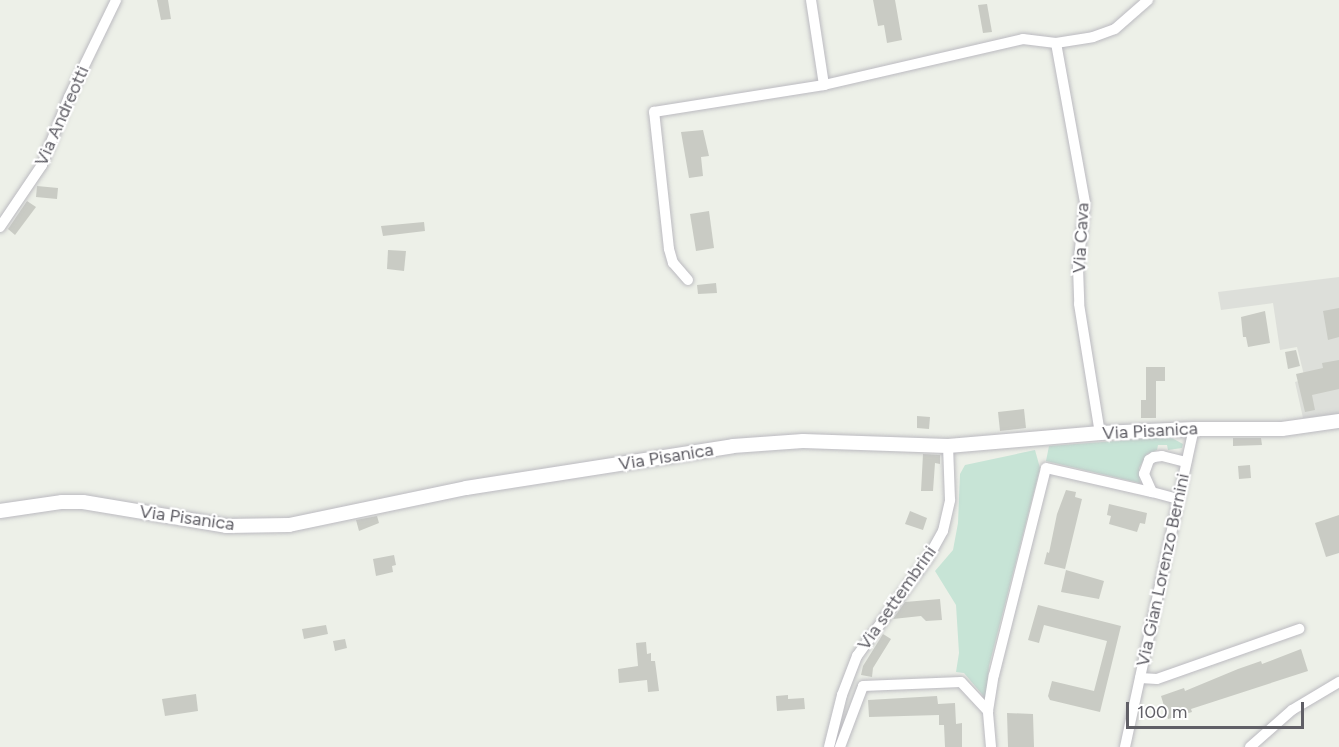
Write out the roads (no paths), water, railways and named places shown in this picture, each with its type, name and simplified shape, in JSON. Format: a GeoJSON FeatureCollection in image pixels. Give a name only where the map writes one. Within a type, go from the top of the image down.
{"type":"FeatureCollection","features":[{"type":"Feature","properties":{"kind":"street","name":"Via Andreotti"},"geometry":{"type":"LineString","coordinates":[[0,227],[42,165],[69,97],[117,0]]}},
{"type":"Feature","properties":{"kind":"street"},"geometry":{"type":"LineString","coordinates":[[811,0],[824,85]]}},
{"type":"Feature","properties":{"kind":"street"},"geometry":{"type":"LineString","coordinates":[[688,280],[674,263],[669,249],[654,112],[824,85],[1023,39],[1056,43],[1093,37],[1115,29],[1148,0]]}},
{"type":"Feature","properties":{"kind":"street","name":"Via Cava"},"geometry":{"type":"LineString","coordinates":[[1056,43],[1085,203],[1078,267],[1079,303],[1100,433]]}},
{"type":"Feature","properties":{"kind":"street","name":"Via Pisanica"},"geometry":{"type":"LineString","coordinates":[[0,511],[62,502],[83,502],[226,526],[289,525],[466,488],[733,446],[803,441],[948,446],[1100,433],[1194,429],[1282,429],[1339,421]]}},
{"type":"Feature","properties":{"kind":"street","name":"Via Gian Lorenzo Bernini"},"geometry":{"type":"LineString","coordinates":[[1125,747],[1194,429]]}},
{"type":"Feature","properties":{"kind":"street","name":"Via settembrini"},"geometry":{"type":"LineString","coordinates":[[829,747],[842,694],[857,656],[928,558],[942,531],[950,500],[948,446]]}},
{"type":"Feature","properties":{"kind":"street"},"geometry":{"type":"LineString","coordinates":[[1152,492],[1144,474],[1149,460],[1162,456],[1186,462]]}},
{"type":"Feature","properties":{"kind":"street"},"geometry":{"type":"LineString","coordinates":[[991,747],[988,711],[994,675],[1046,468],[1178,499]]}},
{"type":"Feature","properties":{"kind":"street"},"geometry":{"type":"LineString","coordinates":[[1140,678],[1157,679],[1299,629]]}},
{"type":"Feature","properties":{"kind":"street"},"geometry":{"type":"LineString","coordinates":[[840,747],[864,686],[961,682],[988,711]]}},
{"type":"Feature","properties":{"kind":"street"},"geometry":{"type":"LineString","coordinates":[[1250,747],[1292,710],[1339,682]]}}]}
